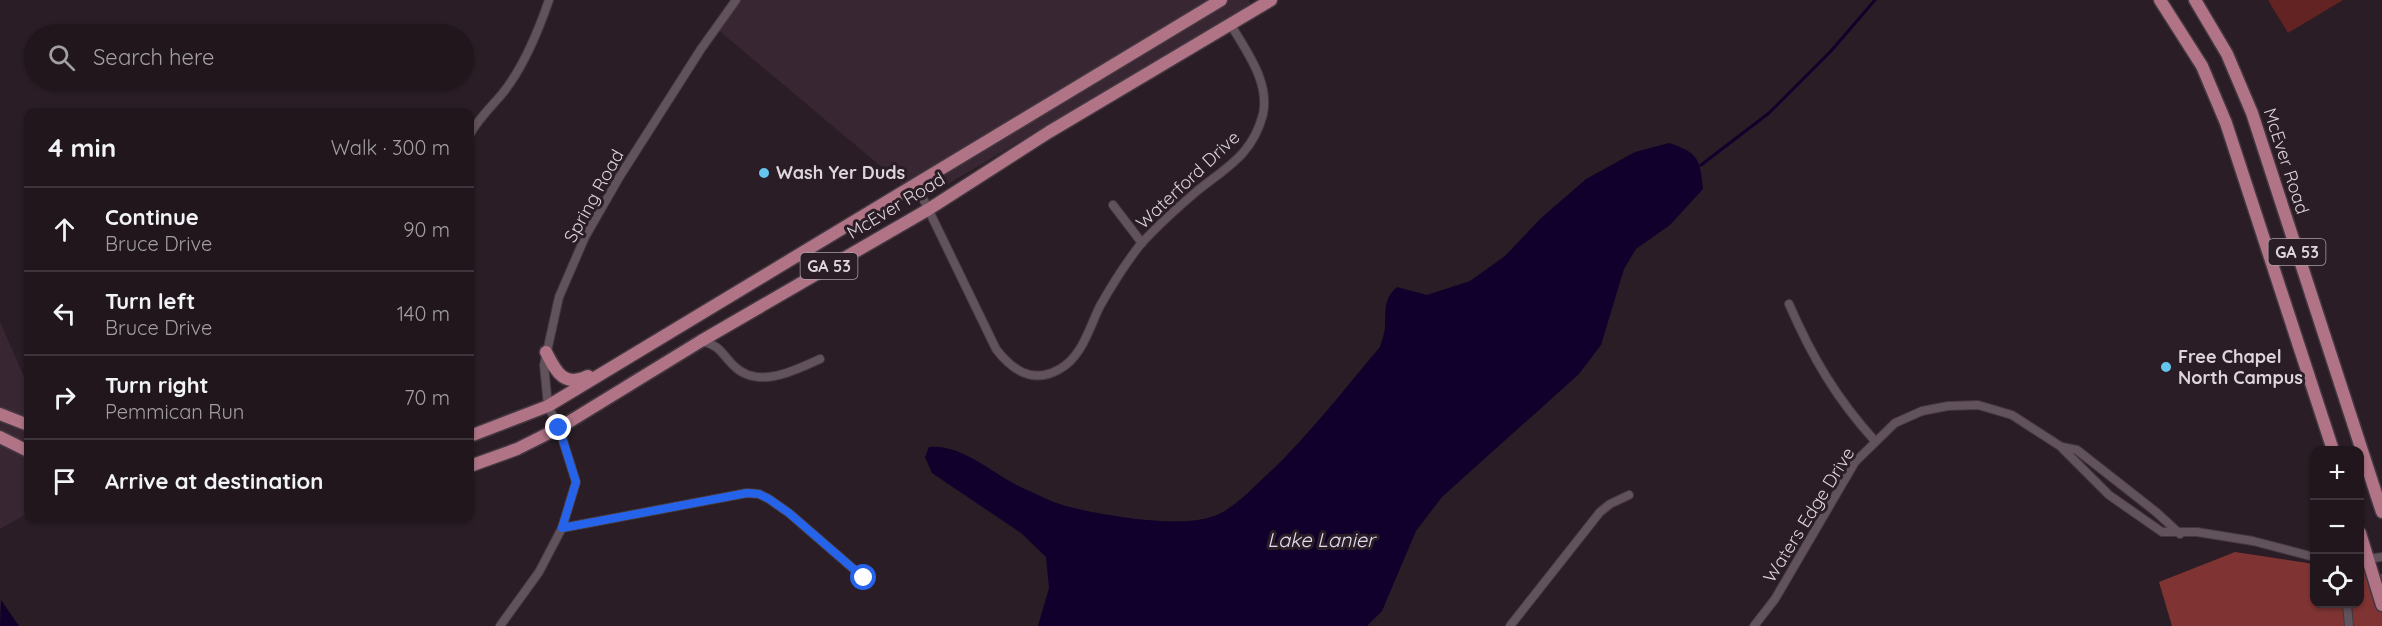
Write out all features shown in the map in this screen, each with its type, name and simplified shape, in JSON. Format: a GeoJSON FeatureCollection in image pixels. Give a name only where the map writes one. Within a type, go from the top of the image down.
{"type":"FeatureCollection","features":[{"type":"Feature","properties":{"kind":"main road","name":"McEver Road"},"geometry":{"type":"LineString","coordinates":[[474,434],[548,406],[666,337],[1221,0]]}},
{"type":"Feature","properties":{"kind":"main road","name":"McEver Road"},"geometry":{"type":"LineString","coordinates":[[474,465],[517,449],[559,428],[701,341],[929,209],[1049,132],[1271,0]]}},
{"type":"Feature","properties":{"kind":"main road","name":"GA 53"},"geometry":{"type":"LineString","coordinates":[[2160,0],[2202,66],[2226,123],[2332,446]]}},
{"type":"Feature","properties":{"kind":"main road","name":"McEver Road"},"geometry":{"type":"LineString","coordinates":[[2195,0],[2227,54],[2252,113],[2382,512]]}},
{"type":"Feature","properties":{"kind":"main road"},"geometry":{"type":"LineString","coordinates":[[546,352],[561,376],[574,381],[591,374],[649,340],[666,337]]}},
{"type":"Feature","properties":{"kind":"main road"},"geometry":{"type":"LineString","coordinates":[[0,414],[24,423]]}},
{"type":"Feature","properties":{"kind":"main road"},"geometry":{"type":"LineString","coordinates":[[0,437],[24,449]]}},
{"type":"Feature","properties":{"kind":"main road"},"geometry":{"type":"LineString","coordinates":[[2364,560],[2382,605]]}},
{"type":"Feature","properties":{"kind":"street"},"geometry":{"type":"LineString","coordinates":[[474,128],[512,79],[541,25],[549,0]]}},
{"type":"Feature","properties":{"kind":"street","name":"Spring Road"},"geometry":{"type":"LineString","coordinates":[[500,626],[539,572],[562,528],[576,482],[559,428],[548,406],[544,365],[559,297],[585,237],[620,176],[700,49],[736,0]]}},
{"type":"Feature","properties":{"kind":"street","name":"Waterford Drive"},"geometry":{"type":"LineString","coordinates":[[916,184],[996,349],[1006,363],[1019,372],[1030,375],[1043,376],[1057,371],[1076,354],[1119,275],[1142,243],[1197,191],[1244,154],[1255,138],[1263,113],[1264,93],[1257,70],[1231,25]]}},
{"type":"Feature","properties":{"kind":"street"},"geometry":{"type":"LineString","coordinates":[[1113,205],[1142,243]]}},
{"type":"Feature","properties":{"kind":"street"},"geometry":{"type":"LineString","coordinates":[[1789,304],[1826,379],[1849,412],[1875,441]]}},
{"type":"Feature","properties":{"kind":"street"},"geometry":{"type":"LineString","coordinates":[[701,341],[717,345],[735,368],[754,377],[777,376],[820,359]]}},
{"type":"Feature","properties":{"kind":"street","name":"Waters Edge Drive"},"geometry":{"type":"LineString","coordinates":[[1754,626],[1775,599],[1855,462],[1895,423],[1922,411],[1948,406],[1978,405],[2012,415],[2060,446],[2109,495],[2162,532],[2180,534],[2197,532],[2253,541],[2310,555]]}},
{"type":"Feature","properties":{"kind":"street","name":"Waters Edge Drive"},"geometry":{"type":"LineString","coordinates":[[2060,446],[2077,450],[2156,512],[2180,534]]}},
{"type":"Feature","properties":{"kind":"street"},"geometry":{"type":"LineString","coordinates":[[562,528],[747,493],[759,494],[789,513],[864,578]]}},
{"type":"Feature","properties":{"kind":"street"},"geometry":{"type":"LineString","coordinates":[[1510,626],[1600,512],[1610,504],[1629,495]]}},
{"type":"Feature","properties":{"kind":"street"},"geometry":{"type":"LineString","coordinates":[[2364,558],[2382,557]]}},
{"type":"Feature","properties":{"kind":"street"},"geometry":{"type":"LineString","coordinates":[[2347,608],[2349,626]]}},
{"type":"Feature","properties":{"kind":"shaded area"},"geometry":{"type":"Polygon","coordinates":[[[736,0],[1249,0],[1250,5],[921,200],[717,29],[736,0]]]}},
{"type":"Feature","properties":{"kind":"shaded area"},"geometry":{"type":"Polygon","coordinates":[[[2268,0],[2343,0],[2288,33],[2268,0]]]}},
{"type":"Feature","properties":{"kind":"shaded area"},"geometry":{"type":"Polygon","coordinates":[[[0,322],[24,377],[24,515],[0,529],[0,322]]]}},
{"type":"Feature","properties":{"kind":"shaded area"},"geometry":{"type":"Polygon","coordinates":[[[2235,552],[2310,563],[2310,608],[2364,608],[2364,572],[2382,574],[2382,626],[2172,626],[2159,582],[2235,552]]]}},
{"type":"Feature","properties":{"kind":"water","name":"Lake Lanier"},"geometry":{"type":"Polygon","coordinates":[[[1669,143],[1687,150],[1696,158],[1701,171],[1703,189],[1670,225],[1636,249],[1624,269],[1601,345],[1579,374],[1442,497],[1416,531],[1382,611],[1367,626],[1038,626],[1049,588],[1046,557],[1021,533],[932,473],[925,457],[929,447],[942,447],[955,451],[980,462],[1015,484],[1048,500],[1104,514],[1146,520],[1187,521],[1205,519],[1219,514],[1245,496],[1275,468],[1380,347],[1385,328],[1387,300],[1397,287],[1427,295],[1470,281],[1505,256],[1540,219],[1586,179],[1635,152],[1669,143]]]}},
{"type":"Feature","properties":{"kind":"water"},"geometry":{"type":"Polygon","coordinates":[[[1,600],[19,626],[0,626],[1,600]]]}},
{"type":"Feature","properties":{"kind":"waterway"},"geometry":{"type":"LineString","coordinates":[[1701,165],[1769,113],[1831,51],[1875,0]]}},
{"type":"Feature","properties":{"kind":"place","name":"Wash Yer Duds"},"geometry":{"type":"Point","coordinates":[764,173]}},
{"type":"Feature","properties":{"kind":"place","name":"Free Chapel North Campus"},"geometry":{"type":"Point","coordinates":[2166,367]}},
{"type":"Feature","properties":{"kind":"route"},"geometry":{"type":"LineString","coordinates":[[559,428],[576,482],[562,528],[747,493],[759,494],[789,513],[864,578]]}}]}
